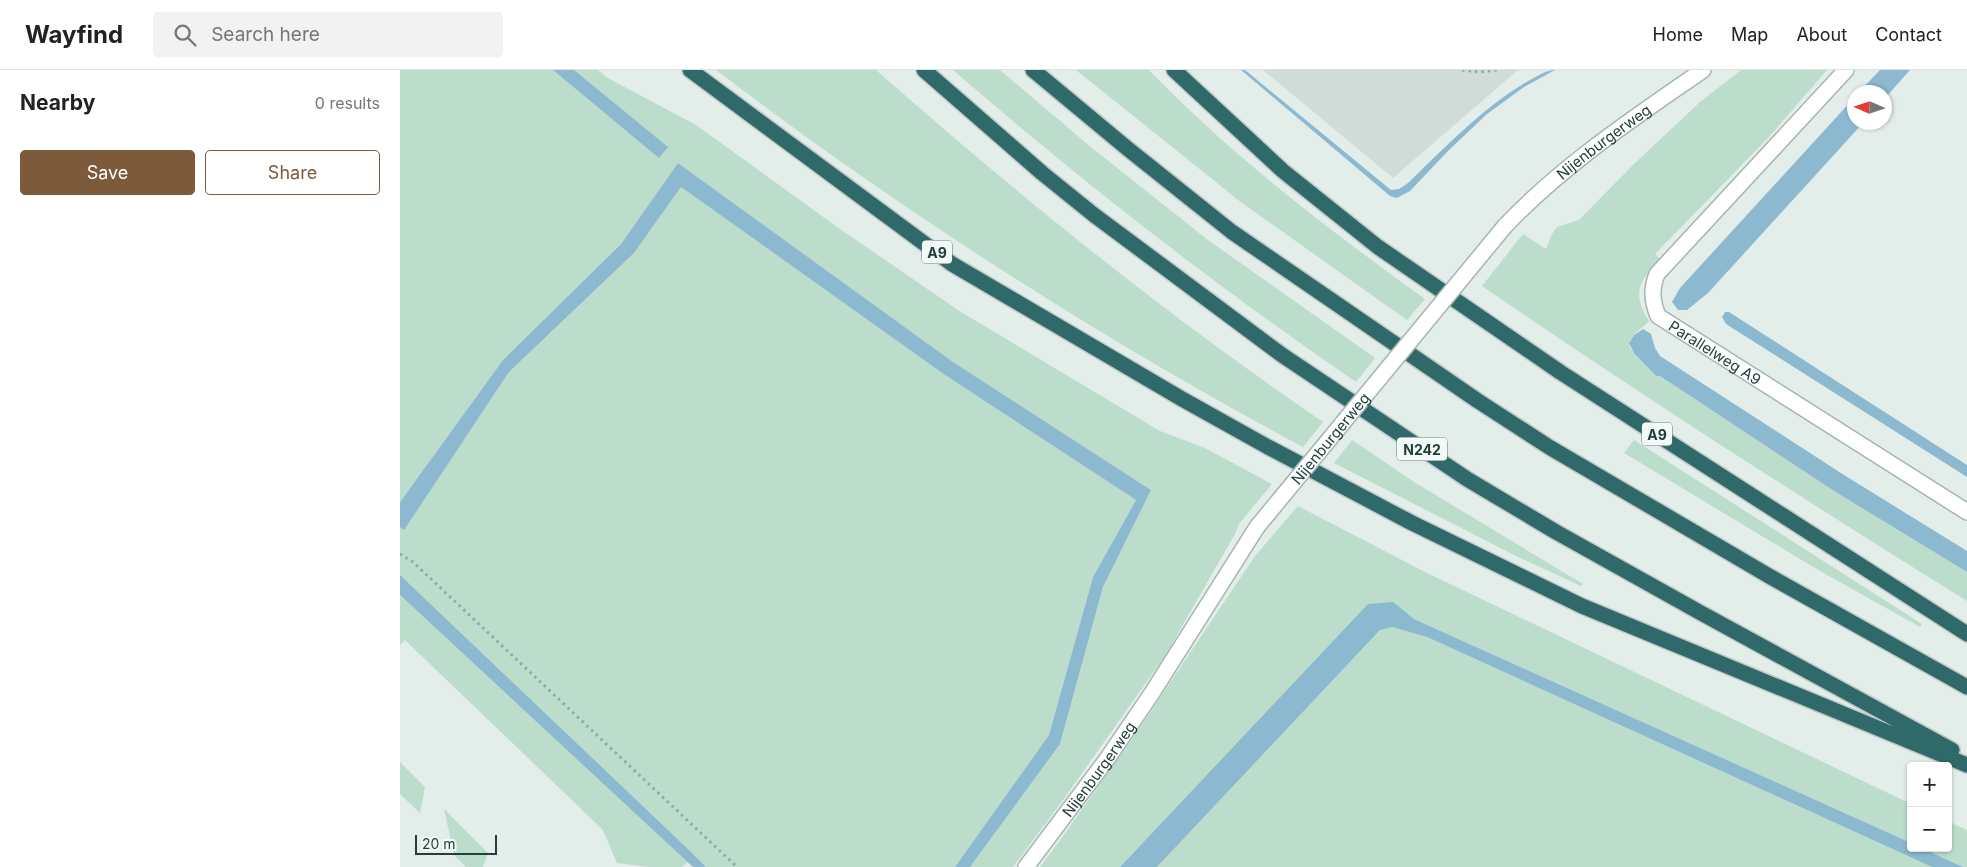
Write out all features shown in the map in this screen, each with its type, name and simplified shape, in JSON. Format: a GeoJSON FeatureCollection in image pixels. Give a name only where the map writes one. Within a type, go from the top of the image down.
{"type":"FeatureCollection","features":[{"type":"Feature","properties":{"kind":"highway","name":"A9"},"geometry":{"type":"LineString","coordinates":[[690,70],[952,264],[1182,399],[1268,447],[1412,523],[1582,606],[1967,765]]}},
{"type":"Feature","properties":{"kind":"highway","name":"N242"},"geometry":{"type":"LineString","coordinates":[[924,70],[1042,173],[1094,215],[1282,355],[1467,479],[1556,532],[1701,613],[1967,758]]}},
{"type":"Feature","properties":{"kind":"highway"},"geometry":{"type":"LineString","coordinates":[[1033,70],[1128,150],[1232,232],[1486,406],[1549,447],[1752,566],[1967,687]]}},
{"type":"Feature","properties":{"kind":"highway","name":"A9"},"geometry":{"type":"LineString","coordinates":[[1174,70],[1283,171],[1378,247],[1560,372],[1967,634]]}},
{"type":"Feature","properties":{"kind":"street","name":"Nijenburgerweg"},"geometry":{"type":"LineString","coordinates":[[1026,867],[1152,693],[1257,526],[1505,226],[1558,175],[1703,70]]}},
{"type":"Feature","properties":{"kind":"street","name":"Parallelweg A9"},"geometry":{"type":"LineString","coordinates":[[1846,70],[1657,274],[1653,283],[1653,304],[1658,316],[1967,512]]}},
{"type":"Feature","properties":{"kind":"path"},"geometry":{"type":"LineString","coordinates":[[1462,70],[1480,72],[1497,70]]}},
{"type":"Feature","properties":{"kind":"path"},"geometry":{"type":"LineString","coordinates":[[400,554],[413,562],[737,867]]}},
{"type":"Feature","properties":{"kind":"shaded area"},"geometry":{"type":"Polygon","coordinates":[[[1263,70],[1518,70],[1393,178],[1263,70]]]}},
{"type":"Feature","properties":{"kind":"green space"},"geometry":{"type":"Polygon","coordinates":[[[400,70],[598,70],[606,77],[696,125],[840,229],[961,312],[1160,431],[1205,448],[1272,484],[1239,524],[1165,656],[1013,867],[970,867],[1060,744],[1103,587],[1151,490],[953,362],[678,163],[621,244],[503,360],[400,502],[400,70]]]}},
{"type":"Feature","properties":{"kind":"green space"},"geometry":{"type":"Polygon","coordinates":[[[716,70],[876,70],[984,163],[1094,253],[1207,340],[1323,422],[1303,447],[1151,362],[1076,317],[929,222],[857,173],[716,70]]]}},
{"type":"Feature","properties":{"kind":"green space"},"geometry":{"type":"Polygon","coordinates":[[[953,70],[1000,70],[1092,148],[1208,240],[1375,358],[1356,382],[1201,271],[1150,232],[1100,193],[953,70]]]}},
{"type":"Feature","properties":{"kind":"green space"},"geometry":{"type":"Polygon","coordinates":[[[1076,70],[1149,70],[1247,162],[1353,246],[1425,299],[1407,320],[1242,203],[1076,70]]]}},
{"type":"Feature","properties":{"kind":"green space"},"geometry":{"type":"Polygon","coordinates":[[[1741,70],[1827,70],[1769,137],[1655,254],[1661,260],[1647,274],[1640,288],[1639,295],[1643,311],[1649,321],[1633,336],[1630,348],[1656,376],[1660,376],[1834,491],[1967,572],[1967,601],[1723,446],[1482,286],[1523,234],[1546,249],[1557,227],[1579,220],[1633,165],[1700,102],[1741,70]]]}},
{"type":"Feature","properties":{"kind":"green space"},"geometry":{"type":"Polygon","coordinates":[[[681,187],[945,375],[1136,500],[1093,577],[1049,735],[955,867],[706,867],[400,575],[400,527],[404,529],[509,372],[634,253],[681,187]]]}},
{"type":"Feature","properties":{"kind":"green space"},"geometry":{"type":"Polygon","coordinates":[[[1352,440],[1414,482],[1583,584],[1581,586],[1520,558],[1334,463],[1352,440]]]}},
{"type":"Feature","properties":{"kind":"green space"},"geometry":{"type":"Polygon","coordinates":[[[1634,440],[1922,624],[1920,627],[1820,571],[1624,453],[1634,440]]]}},
{"type":"Feature","properties":{"kind":"green space"},"geometry":{"type":"Polygon","coordinates":[[[1298,506],[1427,573],[1907,802],[1907,841],[1414,619],[1392,602],[1368,605],[1120,867],[1040,867],[1141,726],[1255,556],[1298,506]]]}},
{"type":"Feature","properties":{"kind":"green space"},"geometry":{"type":"Polygon","coordinates":[[[400,595],[688,862],[682,867],[648,867],[617,863],[603,830],[405,640],[400,645],[400,595]]]}},
{"type":"Feature","properties":{"kind":"green space"},"geometry":{"type":"Polygon","coordinates":[[[1392,627],[1427,637],[1932,867],[1157,867],[1380,630],[1392,627]]]}},
{"type":"Feature","properties":{"kind":"green space"},"geometry":{"type":"Polygon","coordinates":[[[400,762],[425,787],[420,813],[400,794],[400,762]]]}},
{"type":"Feature","properties":{"kind":"green space"},"geometry":{"type":"Polygon","coordinates":[[[444,809],[488,853],[483,867],[466,867],[454,855],[444,809]]]}},
{"type":"Feature","properties":{"kind":"green space"},"geometry":{"type":"Polygon","coordinates":[[[1952,823],[1967,830],[1967,867],[1963,867],[1931,852],[1952,852],[1952,823]]]}},
{"type":"Feature","properties":{"kind":"water"},"geometry":{"type":"Polygon","coordinates":[[[553,70],[574,70],[668,147],[659,158],[553,70]]]}},
{"type":"Feature","properties":{"kind":"water"},"geometry":{"type":"Polygon","coordinates":[[[1241,70],[1245,70],[1391,190],[1399,189],[1408,183],[1466,128],[1497,102],[1530,80],[1545,72],[1555,70],[1524,87],[1487,114],[1410,191],[1397,198],[1390,196],[1241,70]]]}},
{"type":"Feature","properties":{"kind":"water"},"geometry":{"type":"Polygon","coordinates":[[[1880,70],[1910,70],[1892,90],[1892,85],[1866,85],[1880,70]]]}},
{"type":"Feature","properties":{"kind":"water"},"geometry":{"type":"Polygon","coordinates":[[[1847,106],[1847,130],[1857,130],[1708,293],[1687,310],[1678,310],[1672,302],[1680,288],[1847,106]]]}},
{"type":"Feature","properties":{"kind":"water"},"geometry":{"type":"Polygon","coordinates":[[[678,163],[953,362],[1151,490],[1103,587],[1060,744],[970,867],[955,867],[1049,735],[1093,577],[1136,500],[945,375],[681,187],[634,253],[509,372],[404,530],[400,527],[400,502],[503,360],[621,244],[678,163]]]}},
{"type":"Feature","properties":{"kind":"water"},"geometry":{"type":"Polygon","coordinates":[[[1725,312],[1729,312],[1967,465],[1967,477],[1726,324],[1722,317],[1725,312]]]}},
{"type":"Feature","properties":{"kind":"water"},"geometry":{"type":"Polygon","coordinates":[[[1643,329],[1651,334],[1655,348],[1660,356],[1844,475],[1967,551],[1967,572],[1834,491],[1660,376],[1656,376],[1634,353],[1629,343],[1634,335],[1643,329]]]}},
{"type":"Feature","properties":{"kind":"water"},"geometry":{"type":"Polygon","coordinates":[[[400,575],[706,867],[693,867],[400,595],[400,575]]]}},
{"type":"Feature","properties":{"kind":"water"},"geometry":{"type":"Polygon","coordinates":[[[1393,602],[1414,619],[1907,841],[1907,852],[1931,852],[1963,867],[1932,867],[1427,637],[1392,627],[1380,630],[1157,867],[1120,867],[1368,604],[1393,602]]]}}]}
